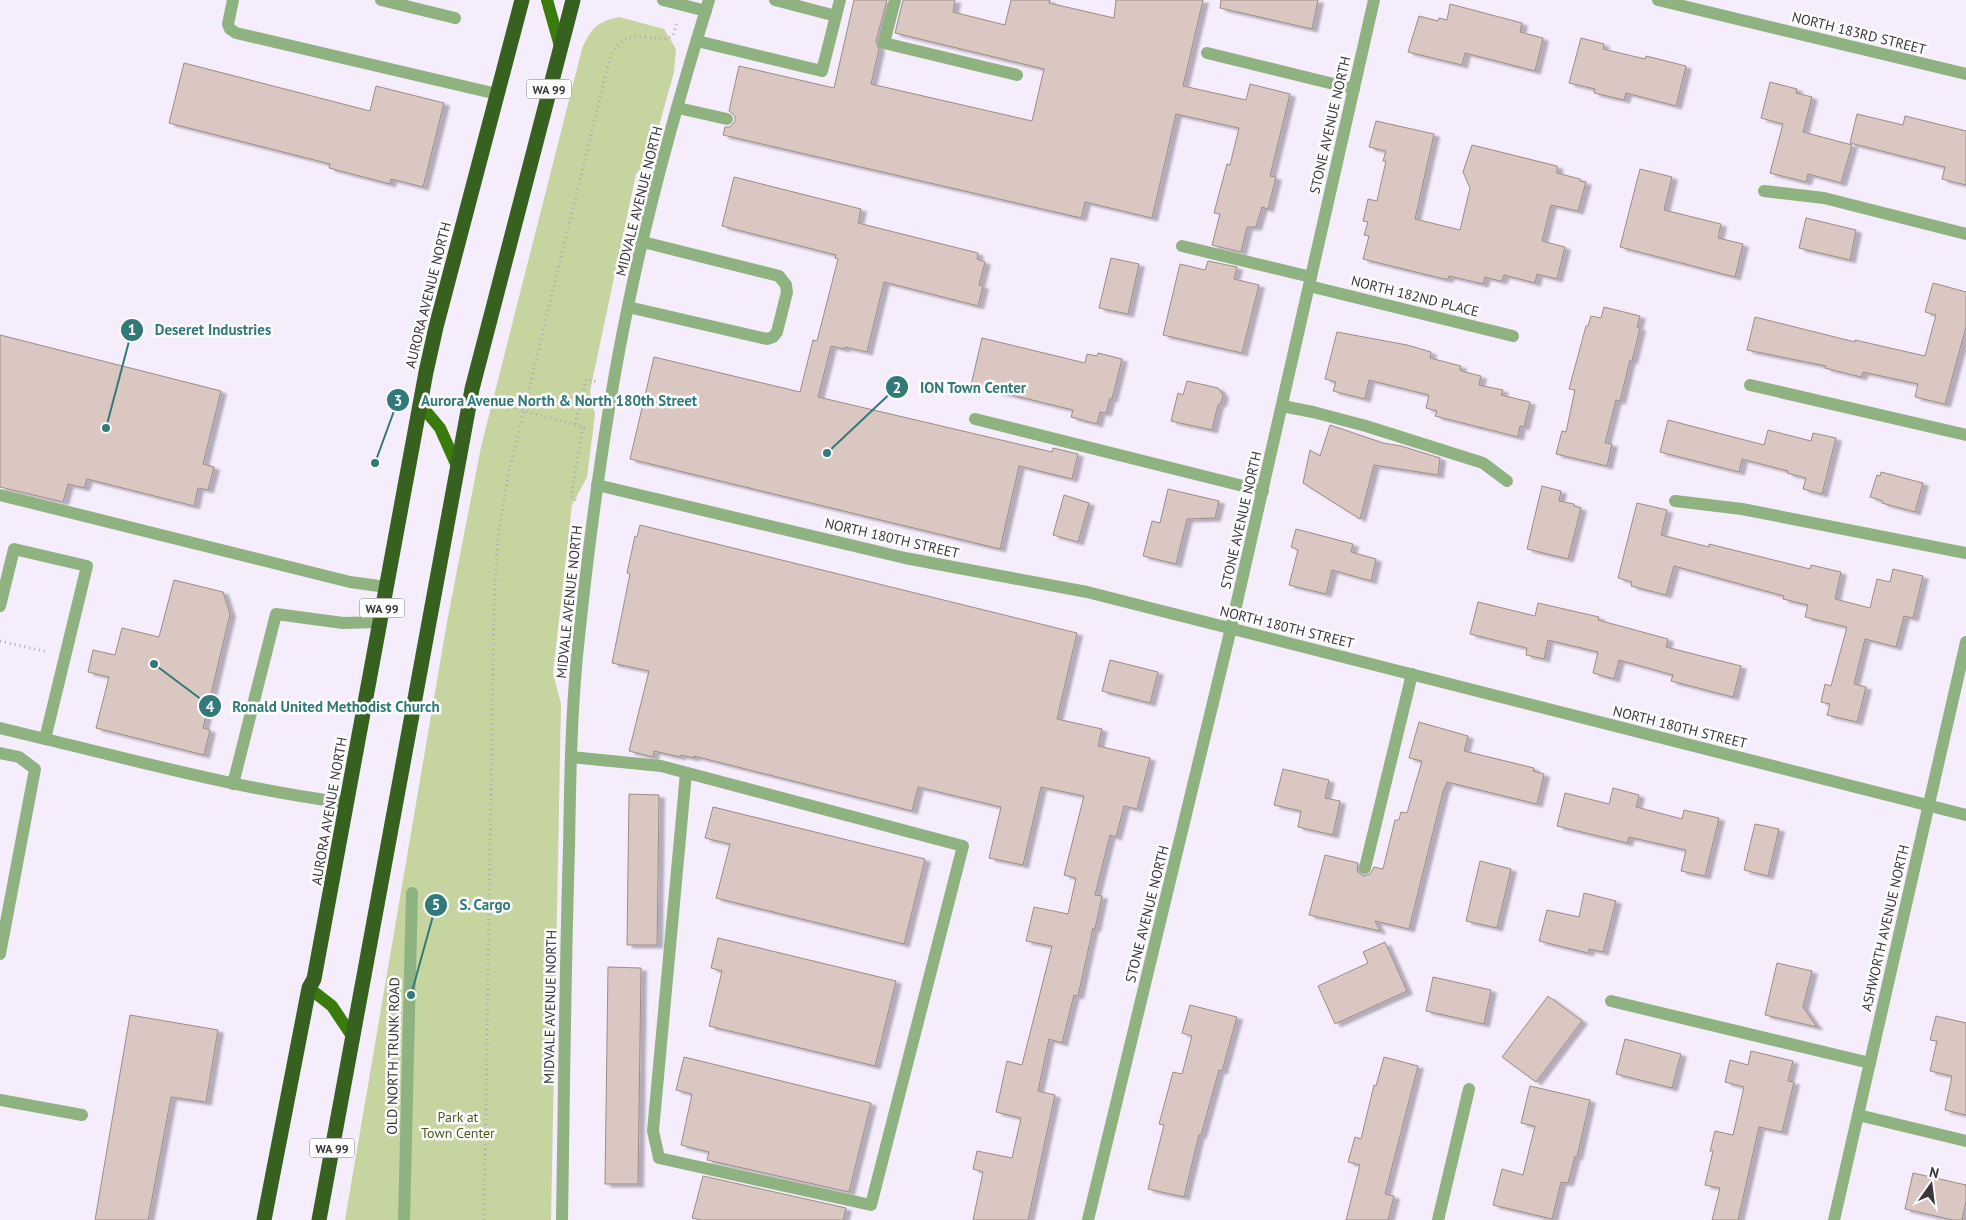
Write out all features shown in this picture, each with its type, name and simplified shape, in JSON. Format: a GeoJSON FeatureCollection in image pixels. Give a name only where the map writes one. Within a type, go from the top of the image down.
{"type":"FeatureCollection","features":[{"type":"Feature","properties":{"kind":"highway","name":"AURORA AVENUE NORTH"},"geometry":{"type":"LineString","coordinates":[[264,1220],[309,988],[314,979],[419,403],[436,327],[522,0]]}},
{"type":"Feature","properties":{"kind":"highway","name":"WA 99"},"geometry":{"type":"LineString","coordinates":[[319,1220],[472,389],[573,0]]}},
{"type":"Feature","properties":{"kind":"main road"},"geometry":{"type":"LineString","coordinates":[[547,0],[560,46]]}},
{"type":"Feature","properties":{"kind":"main road"},"geometry":{"type":"LineString","coordinates":[[419,403],[440,428],[457,466]]}},
{"type":"Feature","properties":{"kind":"main road"},"geometry":{"type":"LineString","coordinates":[[309,988],[332,1006],[352,1036]]}},
{"type":"Feature","properties":{"kind":"street"},"geometry":{"type":"LineString","coordinates":[[381,0],[454,18]]}},
{"type":"Feature","properties":{"kind":"street"},"geometry":{"type":"LineString","coordinates":[[663,0],[707,6]]}},
{"type":"Feature","properties":{"kind":"street"},"geometry":{"type":"LineString","coordinates":[[775,0],[836,16]]}},
{"type":"Feature","properties":{"kind":"street"},"geometry":{"type":"LineString","coordinates":[[696,41],[822,71],[840,0]]}},
{"type":"Feature","properties":{"kind":"street"},"geometry":{"type":"LineString","coordinates":[[895,0],[884,43],[1017,75]]}},
{"type":"Feature","properties":{"kind":"street","name":"STONE AVENUE NORTH"},"geometry":{"type":"LineString","coordinates":[[1088,1220],[1232,628],[1374,0]]}},
{"type":"Feature","properties":{"kind":"street","name":"NORTH 183RD STREET"},"geometry":{"type":"LineString","coordinates":[[1658,0],[1966,74]]}},
{"type":"Feature","properties":{"kind":"street"},"geometry":{"type":"LineString","coordinates":[[232,4],[228,24],[230,29],[236,32],[497,94]]}},
{"type":"Feature","properties":{"kind":"street","name":"MIDVALE AVENUE NORTH"},"geometry":{"type":"LineString","coordinates":[[562,1220],[565,971],[571,757],[577,657],[597,485],[628,306],[678,108],[707,6]]}},
{"type":"Feature","properties":{"kind":"street"},"geometry":{"type":"LineString","coordinates":[[1207,53],[1354,89]]}},
{"type":"Feature","properties":{"kind":"street"},"geometry":{"type":"LineString","coordinates":[[678,108],[727,119]]}},
{"type":"Feature","properties":{"kind":"street"},"geometry":{"type":"LineString","coordinates":[[1764,191],[1824,198],[1966,234]]}},
{"type":"Feature","properties":{"kind":"street"},"geometry":{"type":"LineString","coordinates":[[628,306],[767,339],[773,337],[777,332],[787,292],[786,285],[779,276],[643,242]]}},
{"type":"Feature","properties":{"kind":"street","name":"NORTH 182ND PLACE"},"geometry":{"type":"LineString","coordinates":[[1182,246],[1513,336]]}},
{"type":"Feature","properties":{"kind":"street"},"geometry":{"type":"LineString","coordinates":[[1750,385],[1966,435]]}},
{"type":"Feature","properties":{"kind":"street"},"geometry":{"type":"LineString","coordinates":[[1282,406],[1366,426],[1483,463],[1507,481]]}},
{"type":"Feature","properties":{"kind":"street"},"geometry":{"type":"LineString","coordinates":[[975,419],[1263,491]]}},
{"type":"Feature","properties":{"kind":"street","name":"NORTH 180TH STREET"},"geometry":{"type":"LineString","coordinates":[[597,485],[905,558],[1087,592],[1966,815]]}},
{"type":"Feature","properties":{"kind":"street"},"geometry":{"type":"LineString","coordinates":[[0,495],[350,582],[386,587]]}},
{"type":"Feature","properties":{"kind":"street"},"geometry":{"type":"LineString","coordinates":[[1675,502],[1742,509],[1966,553]]}},
{"type":"Feature","properties":{"kind":"street"},"geometry":{"type":"LineString","coordinates":[[0,606],[14,549],[87,566],[66,657],[44,739]]}},
{"type":"Feature","properties":{"kind":"street"},"geometry":{"type":"LineString","coordinates":[[233,784],[276,614],[343,623],[380,622]]}},
{"type":"Feature","properties":{"kind":"street","name":"ASHWORTH AVENUE NORTH"},"geometry":{"type":"LineString","coordinates":[[1834,1220],[1966,642]]}},
{"type":"Feature","properties":{"kind":"street"},"geometry":{"type":"LineString","coordinates":[[1365,868],[1412,674]]}},
{"type":"Feature","properties":{"kind":"street"},"geometry":{"type":"LineString","coordinates":[[0,728],[233,784],[347,803]]}},
{"type":"Feature","properties":{"kind":"street"},"geometry":{"type":"LineString","coordinates":[[0,753],[19,758],[35,769],[0,954]]}},
{"type":"Feature","properties":{"kind":"street"},"geometry":{"type":"LineString","coordinates":[[571,757],[661,766],[963,846],[871,1206],[659,1158],[653,1131],[686,773]]}},
{"type":"Feature","properties":{"kind":"street","name":"OLD NORTH TRUNK ROAD"},"geometry":{"type":"LineString","coordinates":[[404,1220],[412,893]]}},
{"type":"Feature","properties":{"kind":"street"},"geometry":{"type":"LineString","coordinates":[[1612,1002],[1870,1063]]}},
{"type":"Feature","properties":{"kind":"street"},"geometry":{"type":"LineString","coordinates":[[1438,1220],[1469,1089]]}},
{"type":"Feature","properties":{"kind":"street"},"geometry":{"type":"LineString","coordinates":[[0,1100],[82,1114]]}},
{"type":"Feature","properties":{"kind":"street"},"geometry":{"type":"LineString","coordinates":[[1858,1115],[1966,1141]]}},
{"type":"Feature","properties":{"kind":"path"},"geometry":{"type":"LineString","coordinates":[[484,1220],[494,606],[498,536],[509,471],[604,77],[613,51],[617,43],[627,38],[646,37],[664,40],[673,36]]}},
{"type":"Feature","properties":{"kind":"path"},"geometry":{"type":"LineString","coordinates":[[575,424],[586,379],[613,385]]}},
{"type":"Feature","properties":{"kind":"path"},"geometry":{"type":"LineString","coordinates":[[499,398],[524,410],[592,429]]}},
{"type":"Feature","properties":{"kind":"path"},"geometry":{"type":"LineString","coordinates":[[576,500],[571,496],[583,426]]}},
{"type":"Feature","properties":{"kind":"path"},"geometry":{"type":"LineString","coordinates":[[0,641],[66,657]]}},
{"type":"Feature","properties":{"kind":"green space","name":"Park at Town Center"},"geometry":{"type":"Polygon","coordinates":[[[619,17],[664,29],[676,49],[674,72],[650,158],[636,174],[590,391],[595,415],[587,477],[572,505],[553,673],[561,704],[551,1220],[345,1220],[447,622],[481,447],[582,49],[588,36],[596,27],[605,21],[619,17]]]}},
{"type":"Feature","properties":{"kind":"building"},"geometry":{"type":"Polygon","coordinates":[[[854,0],[887,0],[876,41],[879,49],[871,84],[1032,121],[1044,69],[895,33],[903,0],[955,0],[953,12],[1005,25],[1011,0],[1050,0],[1049,3],[1114,18],[1116,0],[1203,0],[1183,86],[1246,100],[1250,84],[1290,94],[1270,176],[1276,177],[1268,209],[1262,207],[1256,227],[1247,227],[1241,252],[1212,245],[1220,214],[1214,213],[1227,164],[1230,165],[1239,128],[1176,114],[1152,218],[1085,202],[1081,218],[723,135],[725,127],[730,127],[735,121],[735,116],[729,111],[739,66],[834,88],[854,0]]]}},
{"type":"Feature","properties":{"kind":"building"},"geometry":{"type":"Polygon","coordinates":[[[1221,0],[1318,0],[1312,29],[1220,8],[1221,0]]]}},
{"type":"Feature","properties":{"kind":"building"},"geometry":{"type":"Polygon","coordinates":[[[1450,4],[1522,23],[1520,32],[1543,38],[1535,71],[1465,53],[1462,65],[1408,52],[1419,16],[1438,21],[1439,18],[1447,20],[1450,4]]]}},
{"type":"Feature","properties":{"kind":"building"},"geometry":{"type":"Polygon","coordinates":[[[1581,38],[1604,44],[1603,49],[1645,59],[1646,56],[1686,66],[1676,106],[1626,93],[1624,100],[1594,93],[1595,89],[1569,83],[1581,38]]]}},
{"type":"Feature","properties":{"kind":"building"},"geometry":{"type":"Polygon","coordinates":[[[184,63],[370,111],[376,86],[444,103],[423,187],[391,179],[390,184],[329,168],[330,164],[169,123],[184,63]]]}},
{"type":"Feature","properties":{"kind":"building"},"geometry":{"type":"Polygon","coordinates":[[[1770,82],[1797,89],[1796,93],[1812,97],[1803,132],[1852,145],[1841,183],[1808,174],[1806,182],[1770,173],[1783,124],[1761,118],[1770,82]]]}},
{"type":"Feature","properties":{"kind":"building"},"geometry":{"type":"Polygon","coordinates":[[[1857,114],[1903,125],[1905,116],[1966,131],[1966,185],[1942,179],[1945,167],[1850,143],[1857,114]]]}},
{"type":"Feature","properties":{"kind":"building"},"geometry":{"type":"Polygon","coordinates":[[[1376,121],[1434,134],[1415,219],[1460,230],[1470,188],[1463,172],[1472,145],[1557,166],[1557,173],[1586,182],[1578,211],[1551,205],[1542,241],[1565,247],[1557,279],[1537,274],[1535,283],[1504,275],[1500,281],[1485,277],[1483,284],[1449,276],[1448,279],[1444,279],[1363,259],[1369,236],[1364,235],[1368,222],[1363,221],[1368,199],[1377,201],[1386,161],[1383,161],[1386,151],[1369,147],[1376,121]]]}},
{"type":"Feature","properties":{"kind":"building"},"geometry":{"type":"Polygon","coordinates":[[[1640,169],[1672,177],[1664,210],[1721,224],[1718,238],[1743,244],[1735,277],[1620,247],[1640,169]]]}},
{"type":"Feature","properties":{"kind":"building"},"geometry":{"type":"Polygon","coordinates":[[[734,177],[861,209],[858,223],[978,253],[977,259],[985,262],[979,285],[983,286],[978,306],[884,282],[867,352],[831,346],[818,397],[1052,452],[1053,448],[1078,454],[1072,479],[1019,466],[1000,549],[630,459],[654,357],[800,392],[813,340],[817,341],[838,259],[835,258],[836,255],[722,226],[734,177]]]}},
{"type":"Feature","properties":{"kind":"building"},"geometry":{"type":"Polygon","coordinates":[[[1806,218],[1856,230],[1850,260],[1799,248],[1806,218]]]}},
{"type":"Feature","properties":{"kind":"building"},"geometry":{"type":"Polygon","coordinates":[[[1111,258],[1139,264],[1128,314],[1099,308],[1111,258]]]}},
{"type":"Feature","properties":{"kind":"building"},"geometry":{"type":"Polygon","coordinates":[[[1208,261],[1237,267],[1234,279],[1259,285],[1242,353],[1163,335],[1180,264],[1205,270],[1208,261]]]}},
{"type":"Feature","properties":{"kind":"building"},"geometry":{"type":"Polygon","coordinates":[[[1933,283],[1966,292],[1966,327],[1945,404],[1915,397],[1918,384],[1863,372],[1861,377],[1825,368],[1826,366],[1747,350],[1755,317],[1855,342],[1855,340],[1925,356],[1936,315],[1925,312],[1933,283]]]}},
{"type":"Feature","properties":{"kind":"building"},"geometry":{"type":"Polygon","coordinates":[[[1604,307],[1640,316],[1637,327],[1640,328],[1632,361],[1630,360],[1620,401],[1616,400],[1605,443],[1612,444],[1607,466],[1556,454],[1562,431],[1566,432],[1575,390],[1569,389],[1586,326],[1588,326],[1591,316],[1601,318],[1604,307]]]}},
{"type":"Feature","properties":{"kind":"building"},"geometry":{"type":"Polygon","coordinates":[[[1337,332],[1407,345],[1431,352],[1430,358],[1461,366],[1460,370],[1481,376],[1479,385],[1503,390],[1501,395],[1530,402],[1524,427],[1520,426],[1518,437],[1435,416],[1437,411],[1426,408],[1429,395],[1369,380],[1365,399],[1333,391],[1336,382],[1325,379],[1337,332]]]}},
{"type":"Feature","properties":{"kind":"building"},"geometry":{"type":"Polygon","coordinates":[[[0,335],[221,391],[203,464],[214,467],[208,490],[198,488],[194,506],[87,479],[84,488],[68,484],[63,502],[0,487],[0,335]]]}},
{"type":"Feature","properties":{"kind":"building"},"geometry":{"type":"Polygon","coordinates":[[[982,338],[1085,363],[1087,354],[1097,356],[1098,353],[1122,359],[1112,399],[1110,398],[1106,413],[1100,412],[1097,424],[1071,417],[1073,410],[971,385],[982,338]]]}},
{"type":"Feature","properties":{"kind":"building"},"geometry":{"type":"Polygon","coordinates":[[[1187,381],[1218,388],[1223,395],[1221,403],[1218,405],[1212,430],[1171,421],[1178,393],[1183,395],[1187,381]]]}},
{"type":"Feature","properties":{"kind":"building"},"geometry":{"type":"Polygon","coordinates":[[[1668,420],[1764,445],[1768,430],[1811,441],[1813,433],[1836,438],[1822,494],[1803,489],[1806,478],[1787,473],[1788,471],[1742,459],[1739,472],[1660,452],[1668,420]]]}},
{"type":"Feature","properties":{"kind":"building"},"geometry":{"type":"Polygon","coordinates":[[[1330,425],[1383,443],[1401,446],[1440,458],[1438,475],[1374,465],[1360,519],[1303,483],[1310,450],[1320,456],[1330,425]]]}},
{"type":"Feature","properties":{"kind":"building"},"geometry":{"type":"Polygon","coordinates":[[[1881,472],[1923,483],[1915,512],[1882,503],[1883,501],[1870,497],[1877,475],[1880,476],[1881,472]]]}},
{"type":"Feature","properties":{"kind":"building"},"geometry":{"type":"Polygon","coordinates":[[[1542,486],[1561,491],[1559,501],[1574,504],[1574,506],[1581,508],[1568,559],[1527,549],[1542,486]]]}},
{"type":"Feature","properties":{"kind":"building"},"geometry":{"type":"Polygon","coordinates":[[[1168,489],[1219,501],[1215,518],[1187,519],[1176,564],[1143,556],[1152,521],[1160,523],[1168,489]]]}},
{"type":"Feature","properties":{"kind":"building"},"geometry":{"type":"Polygon","coordinates":[[[1064,495],[1089,503],[1078,542],[1053,535],[1064,495]]]}},
{"type":"Feature","properties":{"kind":"building"},"geometry":{"type":"Polygon","coordinates":[[[1637,503],[1667,510],[1661,535],[1709,547],[1709,544],[1810,569],[1811,565],[1841,572],[1835,599],[1870,608],[1877,579],[1890,582],[1893,569],[1923,576],[1913,618],[1904,616],[1896,647],[1865,639],[1854,684],[1866,687],[1857,722],[1827,715],[1830,704],[1821,702],[1825,684],[1831,686],[1847,627],[1805,617],[1808,605],[1783,599],[1784,596],[1674,566],[1666,595],[1631,586],[1632,582],[1618,578],[1637,503]]]}},
{"type":"Feature","properties":{"kind":"building"},"geometry":{"type":"Polygon","coordinates":[[[640,525],[1077,633],[1057,719],[1102,729],[1098,746],[1150,758],[1137,809],[1124,806],[1116,837],[1110,835],[1095,895],[1102,896],[1095,929],[1093,928],[1078,996],[1074,995],[1062,1043],[1049,1039],[1038,1091],[1055,1095],[1028,1220],[973,1220],[983,1172],[973,1169],[977,1151],[1012,1158],[1021,1118],[996,1112],[1007,1061],[1022,1065],[1052,946],[1026,941],[1034,907],[1068,914],[1076,878],[1064,875],[1084,796],[1041,787],[1023,865],[989,858],[1001,807],[918,787],[912,811],[694,756],[694,758],[681,755],[680,757],[654,751],[653,757],[629,751],[649,671],[612,663],[630,574],[627,573],[635,536],[637,537],[640,525]]]}},
{"type":"Feature","properties":{"kind":"building"},"geometry":{"type":"Polygon","coordinates":[[[1296,529],[1353,544],[1351,552],[1376,559],[1371,581],[1332,570],[1326,594],[1289,585],[1298,550],[1291,547],[1296,529]]]}},
{"type":"Feature","properties":{"kind":"building"},"geometry":{"type":"Polygon","coordinates":[[[174,580],[223,592],[230,614],[203,728],[210,730],[204,755],[96,728],[109,677],[88,672],[93,650],[115,655],[122,628],[159,637],[174,580]]]}},
{"type":"Feature","properties":{"kind":"building"},"geometry":{"type":"Polygon","coordinates":[[[1478,602],[1535,616],[1538,603],[1599,617],[1598,620],[1668,639],[1666,647],[1741,666],[1733,697],[1671,681],[1673,675],[1619,660],[1614,679],[1593,673],[1598,652],[1548,640],[1544,659],[1526,655],[1527,648],[1470,634],[1478,602]]]}},
{"type":"Feature","properties":{"kind":"building"},"geometry":{"type":"Polygon","coordinates":[[[1110,660],[1158,672],[1150,703],[1102,691],[1110,660]]]}},
{"type":"Feature","properties":{"kind":"building"},"geometry":{"type":"Polygon","coordinates":[[[1419,722],[1468,736],[1464,751],[1534,768],[1533,771],[1544,774],[1537,804],[1447,782],[1409,929],[1375,921],[1380,931],[1309,915],[1325,855],[1358,863],[1357,871],[1363,876],[1370,874],[1374,867],[1383,869],[1395,820],[1399,820],[1401,812],[1407,813],[1422,761],[1409,758],[1419,722]]]}},
{"type":"Feature","properties":{"kind":"building"},"geometry":{"type":"Polygon","coordinates":[[[1283,769],[1329,780],[1325,798],[1340,801],[1333,835],[1298,827],[1301,811],[1274,805],[1283,769]]]}},
{"type":"Feature","properties":{"kind":"building"},"geometry":{"type":"Polygon","coordinates":[[[1613,788],[1639,795],[1636,807],[1682,819],[1684,810],[1719,818],[1705,876],[1681,871],[1686,850],[1629,837],[1627,843],[1557,826],[1565,793],[1609,804],[1613,788]]]}},
{"type":"Feature","properties":{"kind":"building"},"geometry":{"type":"Polygon","coordinates":[[[629,794],[659,795],[657,945],[627,945],[629,794]]]}},
{"type":"Feature","properties":{"kind":"building"},"geometry":{"type":"Polygon","coordinates":[[[713,807],[925,859],[904,944],[716,898],[730,844],[705,838],[713,807]]]}},
{"type":"Feature","properties":{"kind":"building"},"geometry":{"type":"Polygon","coordinates":[[[1755,824],[1779,829],[1768,876],[1744,870],[1755,824]]]}},
{"type":"Feature","properties":{"kind":"building"},"geometry":{"type":"Polygon","coordinates":[[[1480,861],[1511,869],[1497,928],[1466,921],[1480,861]]]}},
{"type":"Feature","properties":{"kind":"building"},"geometry":{"type":"Polygon","coordinates":[[[1584,893],[1616,901],[1603,952],[1589,949],[1588,953],[1539,941],[1547,910],[1579,917],[1584,893]]]}},
{"type":"Feature","properties":{"kind":"building"},"geometry":{"type":"Polygon","coordinates":[[[718,938],[896,981],[875,1066],[709,1026],[722,971],[711,968],[718,938]]]}},
{"type":"Feature","properties":{"kind":"building"},"geometry":{"type":"Polygon","coordinates":[[[1385,942],[1407,991],[1335,1024],[1318,986],[1368,963],[1363,952],[1385,942]]]}},
{"type":"Feature","properties":{"kind":"building"},"geometry":{"type":"Polygon","coordinates":[[[1777,963],[1812,971],[1803,1007],[1817,1027],[1765,1015],[1777,963]]]}},
{"type":"Feature","properties":{"kind":"building"},"geometry":{"type":"Polygon","coordinates":[[[608,967],[641,968],[638,1184],[605,1184],[608,967]]]}},
{"type":"Feature","properties":{"kind":"building"},"geometry":{"type":"Polygon","coordinates":[[[1433,977],[1491,990],[1484,1024],[1426,1011],[1433,977]]]}},
{"type":"Feature","properties":{"kind":"building"},"geometry":{"type":"Polygon","coordinates":[[[1548,996],[1582,1021],[1536,1082],[1502,1057],[1548,996]]]}},
{"type":"Feature","properties":{"kind":"building"},"geometry":{"type":"Polygon","coordinates":[[[1190,1005],[1237,1017],[1222,1071],[1219,1070],[1201,1135],[1199,1135],[1184,1197],[1148,1189],[1164,1125],[1159,1124],[1173,1072],[1182,1074],[1192,1036],[1182,1033],[1190,1005]]]}},
{"type":"Feature","properties":{"kind":"building"},"geometry":{"type":"Polygon","coordinates":[[[130,1015],[218,1030],[206,1102],[171,1097],[148,1220],[95,1220],[130,1015]]]}},
{"type":"Feature","properties":{"kind":"building"},"geometry":{"type":"Polygon","coordinates":[[[1936,1016],[1966,1023],[1966,1115],[1945,1110],[1952,1076],[1930,1071],[1937,1041],[1930,1040],[1936,1016]]]}},
{"type":"Feature","properties":{"kind":"building"},"geometry":{"type":"Polygon","coordinates":[[[1625,1039],[1681,1054],[1672,1088],[1616,1074],[1625,1039]]]}},
{"type":"Feature","properties":{"kind":"building"},"geometry":{"type":"Polygon","coordinates":[[[1751,1051],[1793,1061],[1788,1081],[1794,1082],[1782,1132],[1759,1127],[1738,1220],[1712,1220],[1720,1188],[1705,1185],[1713,1151],[1710,1151],[1715,1131],[1733,1135],[1744,1087],[1725,1082],[1730,1060],[1748,1065],[1751,1051]]]}},
{"type":"Feature","properties":{"kind":"building"},"geometry":{"type":"Polygon","coordinates":[[[684,1057],[871,1103],[849,1192],[707,1160],[709,1152],[681,1145],[692,1094],[676,1090],[684,1057]]]}},
{"type":"Feature","properties":{"kind":"building"},"geometry":{"type":"Polygon","coordinates":[[[1384,1057],[1418,1066],[1385,1194],[1394,1196],[1388,1220],[1346,1220],[1360,1165],[1348,1162],[1355,1137],[1361,1139],[1374,1085],[1376,1086],[1384,1057]]]}},
{"type":"Feature","properties":{"kind":"building"},"geometry":{"type":"Polygon","coordinates":[[[1530,1086],[1590,1100],[1577,1157],[1575,1156],[1568,1183],[1561,1182],[1552,1219],[1493,1205],[1502,1169],[1523,1175],[1535,1126],[1521,1123],[1530,1086]]]}},
{"type":"Feature","properties":{"kind":"building"},"geometry":{"type":"Polygon","coordinates":[[[1913,1173],[1966,1185],[1966,1201],[1962,1220],[1953,1220],[1905,1209],[1913,1173]]]}},
{"type":"Feature","properties":{"kind":"building"},"geometry":{"type":"Polygon","coordinates":[[[703,1176],[846,1208],[843,1220],[702,1220],[692,1218],[703,1176]]]}},
{"type":"Feature","properties":{"kind":"place","name":"Deseret Industries"},"geometry":{"type":"Point","coordinates":[106,428]}},
{"type":"Feature","properties":{"kind":"place","name":"ION Town Center"},"geometry":{"type":"Point","coordinates":[827,453]}},
{"type":"Feature","properties":{"kind":"place","name":"Aurora Avenue North & North 180th Street"},"geometry":{"type":"Point","coordinates":[375,463]}},
{"type":"Feature","properties":{"kind":"place","name":"Ronald United Methodist Church"},"geometry":{"type":"Point","coordinates":[154,664]}},
{"type":"Feature","properties":{"kind":"place","name":"S. Cargo"},"geometry":{"type":"Point","coordinates":[411,995]}}]}
